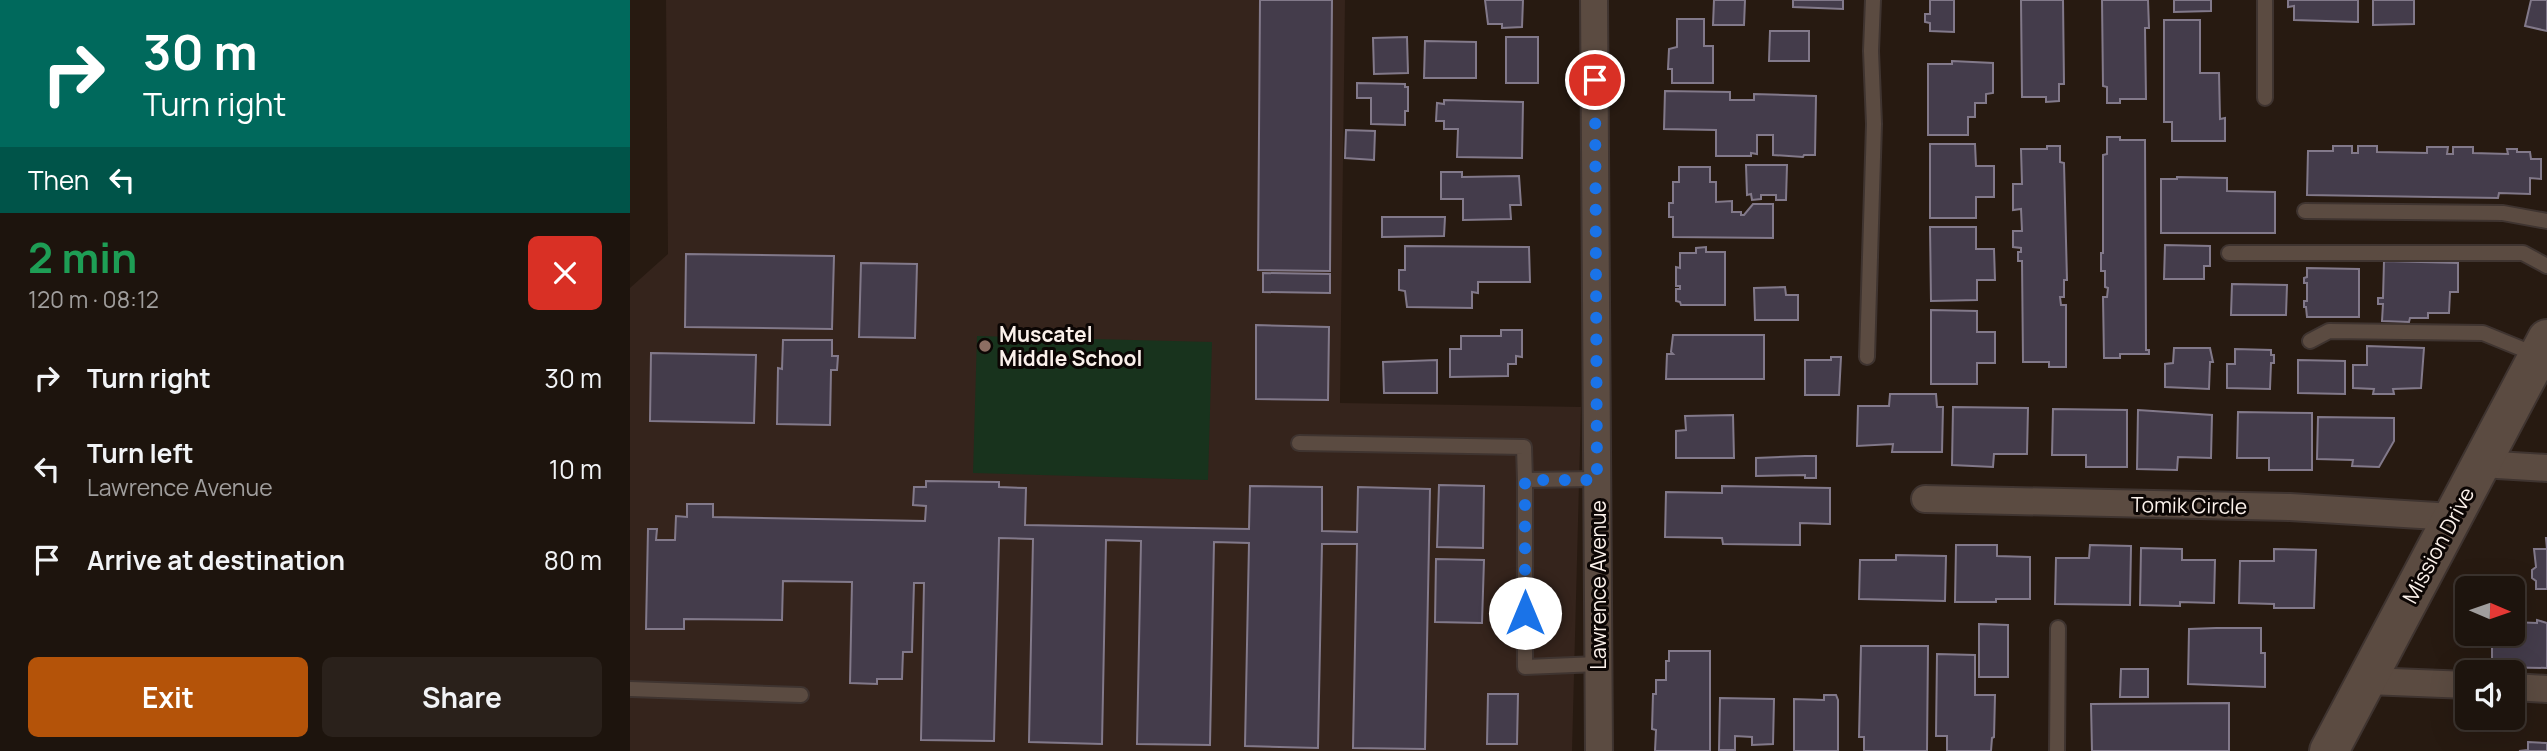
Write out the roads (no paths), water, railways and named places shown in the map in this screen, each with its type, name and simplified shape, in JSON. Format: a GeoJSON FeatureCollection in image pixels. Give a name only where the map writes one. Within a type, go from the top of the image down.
{"type":"FeatureCollection","features":[{"type":"Feature","properties":{"kind":"main road","name":"Mission Drive"},"geometry":{"type":"LineString","coordinates":[[2329,751],[2543,348]]}},
{"type":"Feature","properties":{"kind":"street","name":"Lawrence Avenue"},"geometry":{"type":"LineString","coordinates":[[1594,0],[1599,751]]}},
{"type":"Feature","properties":{"kind":"street"},"geometry":{"type":"LineString","coordinates":[[2481,464],[2547,467]]}},
{"type":"Feature","properties":{"kind":"street","name":"Tomik Circle"},"geometry":{"type":"LineString","coordinates":[[1925,499],[2290,507],[2452,517]]}},
{"type":"Feature","properties":{"kind":"street"},"geometry":{"type":"LineString","coordinates":[[2368,681],[2455,684]]}},
{"type":"Feature","properties":{"kind":"street"},"geometry":{"type":"LineString","coordinates":[[2525,688],[2547,689]]}},
{"type":"Feature","properties":{"kind":"lane"},"geometry":{"type":"LineString","coordinates":[[1867,356],[1874,124],[1871,51],[1873,0]]}},
{"type":"Feature","properties":{"kind":"lane"},"geometry":{"type":"LineString","coordinates":[[2265,0],[2265,98]]}},
{"type":"Feature","properties":{"kind":"lane"},"geometry":{"type":"LineString","coordinates":[[2305,211],[2503,213],[2547,221]]}},
{"type":"Feature","properties":{"kind":"lane"},"geometry":{"type":"LineString","coordinates":[[2229,253],[2523,253],[2547,266]]}},
{"type":"Feature","properties":{"kind":"lane"},"geometry":{"type":"LineString","coordinates":[[2310,341],[2329,331],[2483,333],[2543,348]]}},
{"type":"Feature","properties":{"kind":"lane"},"geometry":{"type":"LineString","coordinates":[[1299,443],[1524,447],[1525,667],[1598,664]]}},
{"type":"Feature","properties":{"kind":"lane"},"geometry":{"type":"LineString","coordinates":[[1525,480],[1597,480]]}},
{"type":"Feature","properties":{"kind":"lane"},"geometry":{"type":"LineString","coordinates":[[2057,751],[2058,628]]}},
{"type":"Feature","properties":{"kind":"lane"},"geometry":{"type":"LineString","coordinates":[[630,689],[802,695]]}},
{"type":"Feature","properties":{"kind":"place","name":"Muscatel Middle School"},"geometry":{"type":"Point","coordinates":[985,346]}}]}
